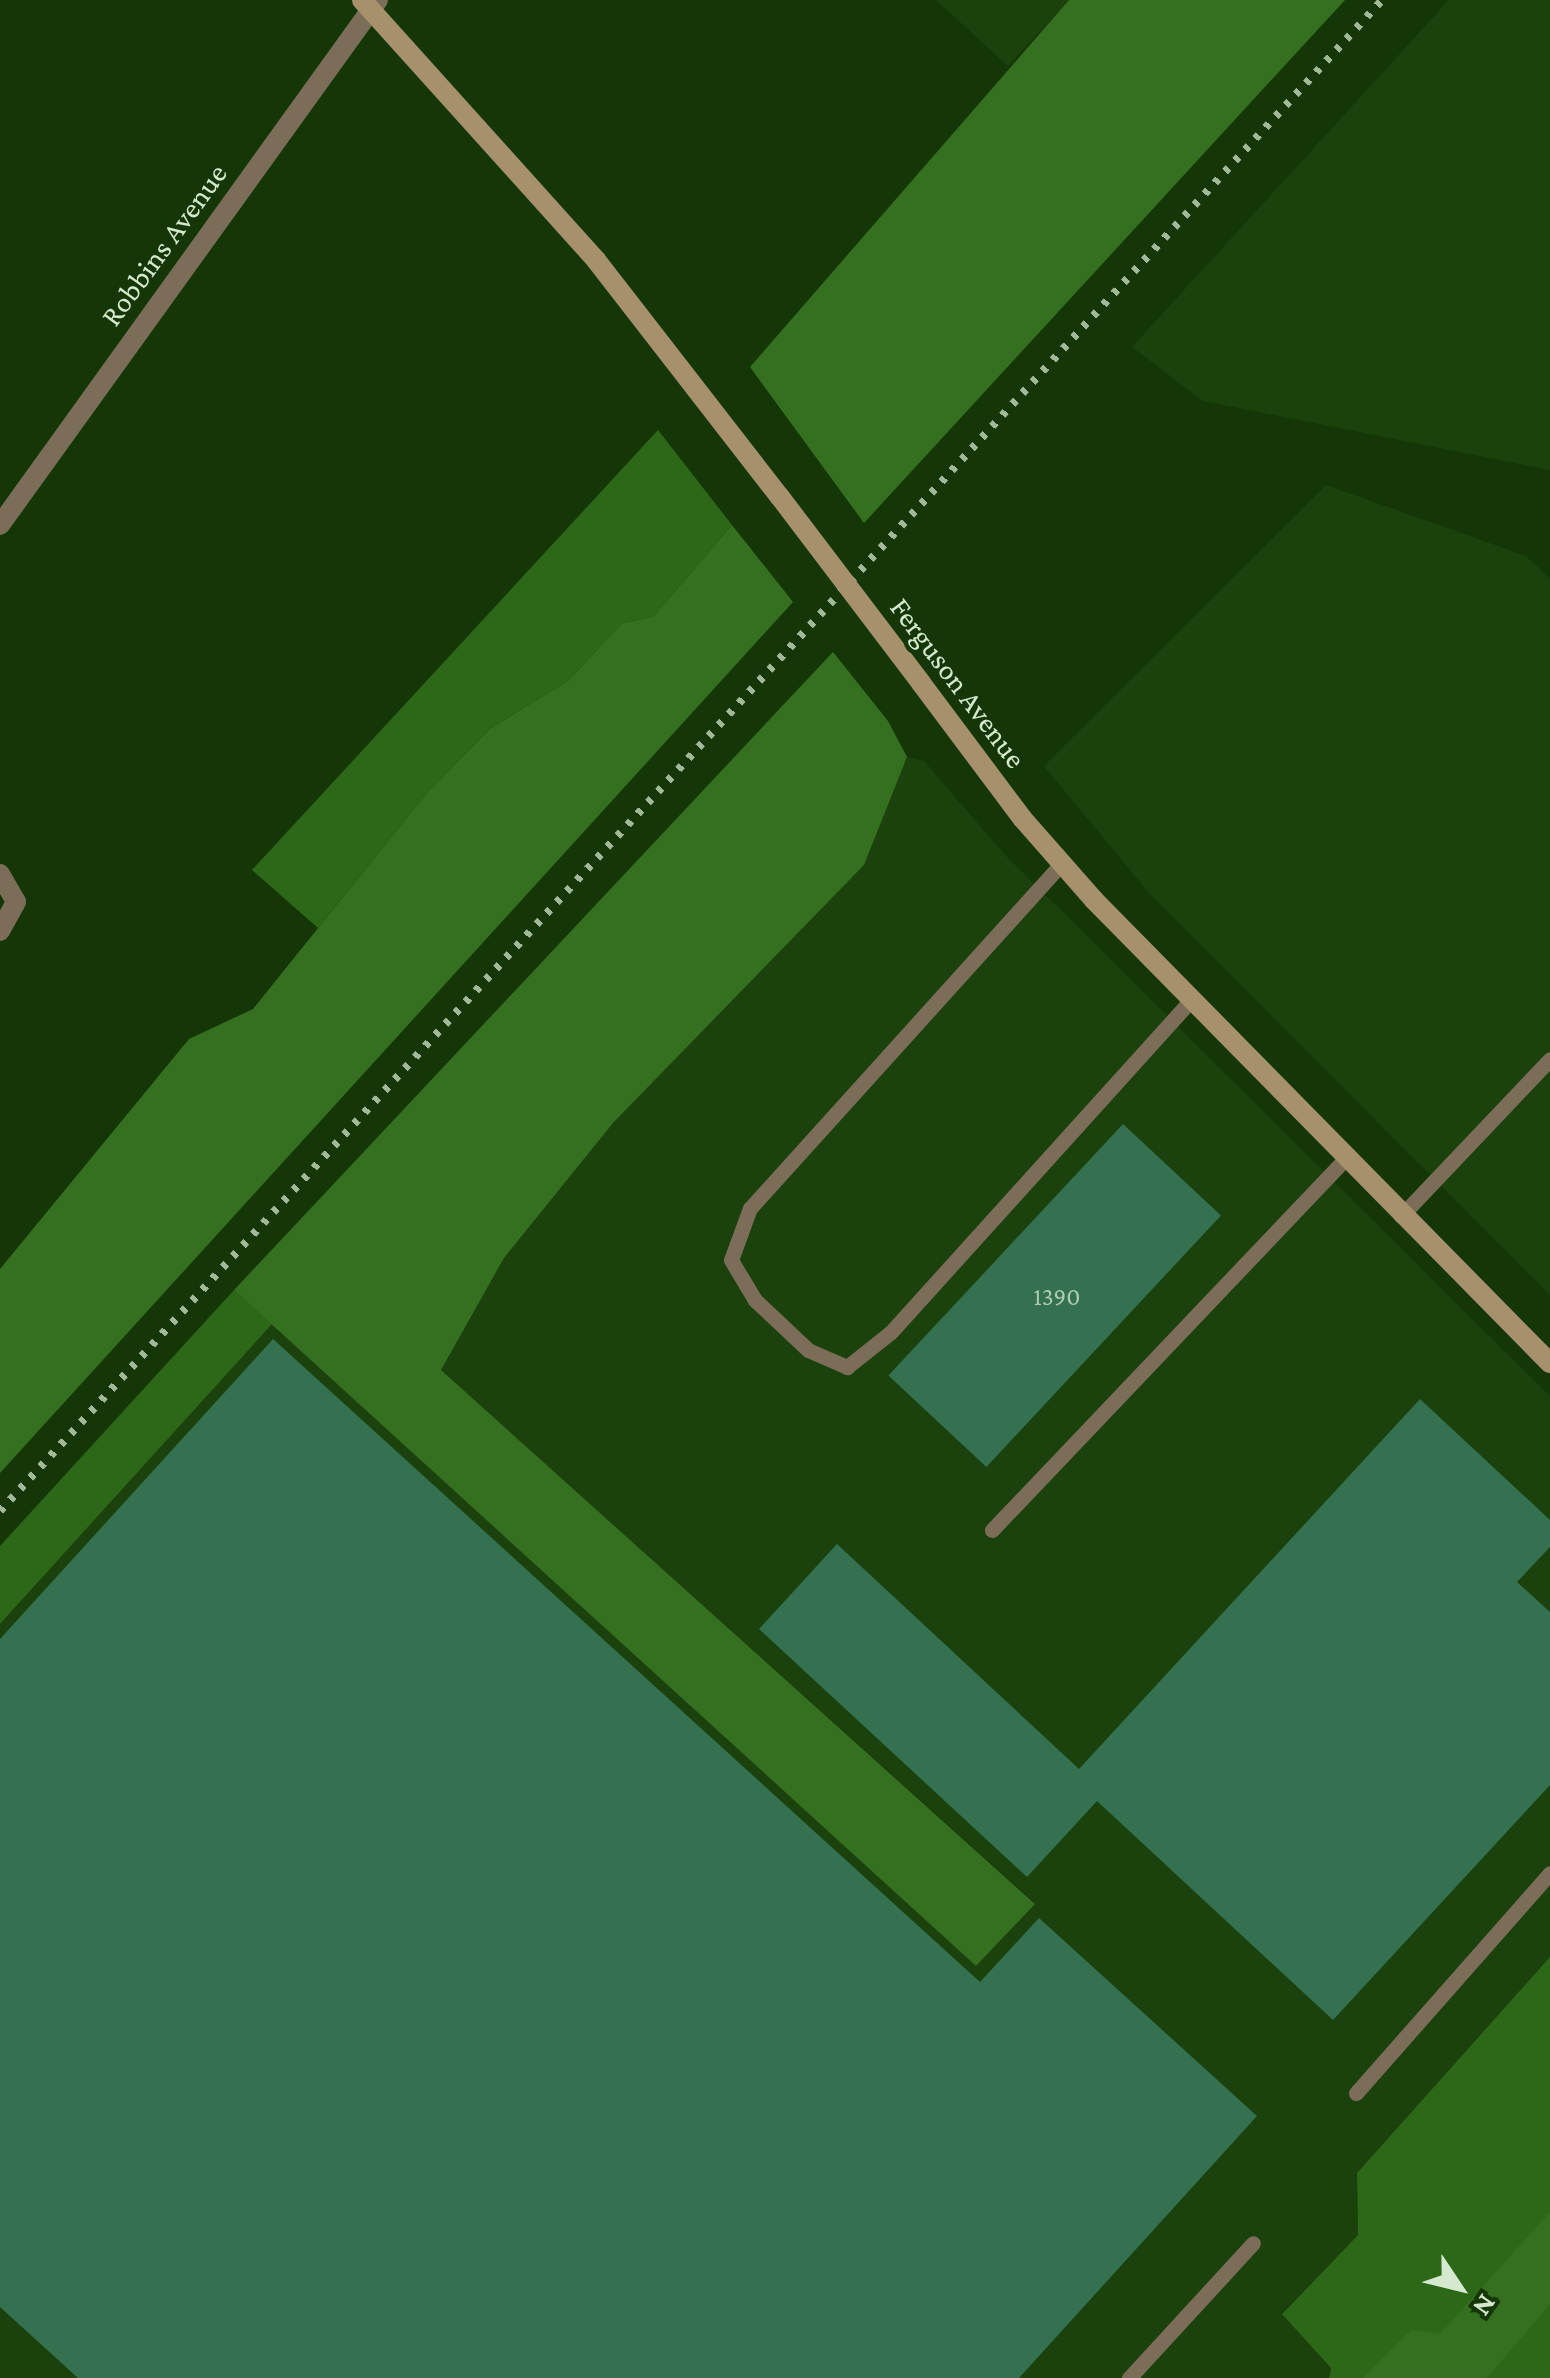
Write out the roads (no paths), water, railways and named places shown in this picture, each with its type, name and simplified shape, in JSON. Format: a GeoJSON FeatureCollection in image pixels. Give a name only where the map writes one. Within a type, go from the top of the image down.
{"type":"FeatureCollection","features":[{"type":"Feature","properties":{"kind":"street","name":"Ferguson Avenue"},"geometry":{"type":"LineString","coordinates":[[370,3],[596,260],[1062,863],[1345,1158],[1550,1363]]}},
{"type":"Feature","properties":{"kind":"street","name":"Robbins Avenue"},"geometry":{"type":"LineString","coordinates":[[0,525],[370,3]]}},
{"type":"Feature","properties":{"kind":"street"},"geometry":{"type":"LineString","coordinates":[[0,874],[16,902],[0,931]]}},
{"type":"Feature","properties":{"kind":"lane"},"geometry":{"type":"LineString","coordinates":[[1062,863],[750,1208],[731,1260],[755,1300],[808,1350],[846,1367],[891,1332],[1191,1000]]}},
{"type":"Feature","properties":{"kind":"lane"},"geometry":{"type":"LineString","coordinates":[[1402,1216],[1550,1059]]}},
{"type":"Feature","properties":{"kind":"lane"},"geometry":{"type":"LineString","coordinates":[[992,1530],[1345,1158]]}},
{"type":"Feature","properties":{"kind":"lane"},"geometry":{"type":"LineString","coordinates":[[1356,2093],[1550,1873]]}},
{"type":"Feature","properties":{"kind":"lane"},"geometry":{"type":"LineString","coordinates":[[1129,2378],[1253,2244]]}},
{"type":"Feature","properties":{"kind":"railway"},"geometry":{"type":"LineString","coordinates":[[0,1511],[1382,0]]}}]}
